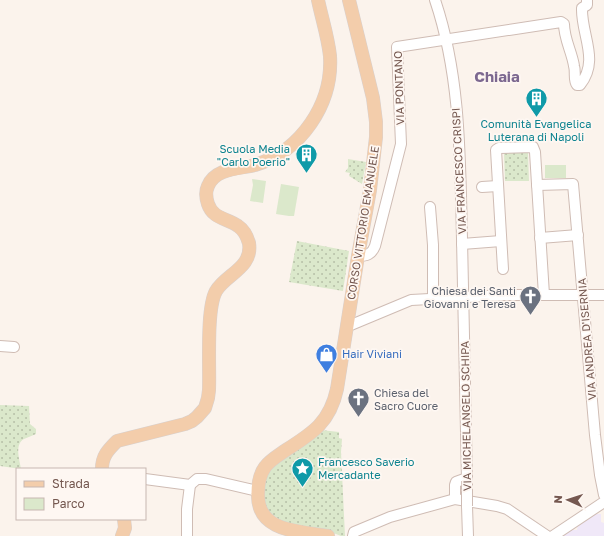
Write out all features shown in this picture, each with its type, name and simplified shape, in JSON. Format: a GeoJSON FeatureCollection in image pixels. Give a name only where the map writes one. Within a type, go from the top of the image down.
{"type":"FeatureCollection","features":[{"type":"Feature","properties":{"kind":"main road"},"geometry":{"type":"LineString","coordinates":[[102,468],[104,456],[108,449],[117,441],[185,424],[197,417],[207,403],[209,390],[212,305],[216,291],[246,261],[249,249],[249,244],[244,231],[234,223],[215,215],[209,208],[206,198],[207,188],[212,178],[221,173],[256,164],[274,156],[294,143],[317,113],[325,97],[330,58],[328,41],[318,0]]}},
{"type":"Feature","properties":{"kind":"main road","name":"CORSO VITTORIO EMANUELE"},"geometry":{"type":"LineString","coordinates":[[258,491],[262,472],[268,464],[311,434],[323,422],[331,408],[337,389],[370,190],[376,122],[374,98],[349,0]]}},
{"type":"Feature","properties":{"kind":"main road"},"geometry":{"type":"LineString","coordinates":[[258,491],[260,509],[264,515],[276,525],[287,530],[328,536]]}},
{"type":"Feature","properties":{"kind":"main road"},"geometry":{"type":"LineString","coordinates":[[122,536],[125,528],[124,520]]}},
{"type":"Feature","properties":{"kind":"street","name":"VIA FRANCESCO CRISPI"},"geometry":{"type":"LineString","coordinates":[[435,0],[446,38],[452,70],[459,132],[464,297]]}},
{"type":"Feature","properties":{"kind":"street","name":"VIA PONTANO"},"geometry":{"type":"LineString","coordinates":[[358,256],[370,254],[376,246],[401,144],[397,47],[446,38],[561,22],[564,24],[574,66],[575,82],[577,85],[580,85],[587,74],[589,62],[587,35],[582,17],[582,8],[587,3]]}},
{"type":"Feature","properties":{"kind":"street"},"geometry":{"type":"LineString","coordinates":[[503,268],[497,148],[533,146],[535,149],[544,295]]}},
{"type":"Feature","properties":{"kind":"street","name":"VIA ANDREA D'ISERNIA"},"geometry":{"type":"LineString","coordinates":[[537,185],[573,184],[600,475],[604,495]]}},
{"type":"Feature","properties":{"kind":"street"},"geometry":{"type":"LineString","coordinates":[[482,187],[498,186]]}},
{"type":"Feature","properties":{"kind":"street"},"geometry":{"type":"LineString","coordinates":[[430,207],[433,240],[433,298]]}},
{"type":"Feature","properties":{"kind":"street"},"geometry":{"type":"LineString","coordinates":[[540,238],[578,235]]}},
{"type":"Feature","properties":{"kind":"street"},"geometry":{"type":"LineString","coordinates":[[462,244],[501,241]]}},
{"type":"Feature","properties":{"kind":"street"},"geometry":{"type":"LineString","coordinates":[[351,325],[407,301],[464,297],[604,295]]}},
{"type":"Feature","properties":{"kind":"street","name":"VIA MICHELANGELO SCHIPA"},"geometry":{"type":"LineString","coordinates":[[464,297],[468,536]]}},
{"type":"Feature","properties":{"kind":"street"},"geometry":{"type":"LineString","coordinates":[[0,346],[14,346]]}},
{"type":"Feature","properties":{"kind":"street"},"geometry":{"type":"LineString","coordinates":[[146,479],[190,485]]}},
{"type":"Feature","properties":{"kind":"street"},"geometry":{"type":"LineString","coordinates":[[188,536],[187,509],[190,485],[197,479],[206,479],[258,491]]}},
{"type":"Feature","properties":{"kind":"street"},"geometry":{"type":"LineString","coordinates":[[455,499],[456,482],[467,480]]}},
{"type":"Feature","properties":{"kind":"street"},"geometry":{"type":"LineString","coordinates":[[353,536],[354,532],[380,522],[390,516],[455,499],[507,509],[547,536]]}},
{"type":"Feature","properties":{"kind":"street"},"geometry":{"type":"LineString","coordinates":[[553,536],[604,502]]}},
{"type":"Feature","properties":{"kind":"shaded area"},"geometry":{"type":"Polygon","coordinates":[[[592,514],[601,514],[601,522],[604,523],[604,536],[556,536],[571,527],[574,530],[577,530],[578,524],[592,514]]]}},
{"type":"Feature","properties":{"kind":"green space"},"geometry":{"type":"Polygon","coordinates":[[[504,153],[528,153],[529,181],[505,181],[504,153]]]}},
{"type":"Feature","properties":{"kind":"green space"},"geometry":{"type":"Polygon","coordinates":[[[348,159],[366,162],[362,184],[349,176],[350,173],[345,172],[348,168],[348,159]]]}},
{"type":"Feature","properties":{"kind":"green space"},"geometry":{"type":"Polygon","coordinates":[[[545,165],[566,165],[566,178],[545,178],[545,165]]]}},
{"type":"Feature","properties":{"kind":"green space"},"geometry":{"type":"Polygon","coordinates":[[[252,179],[266,181],[263,203],[250,201],[253,185],[252,179]]]}},
{"type":"Feature","properties":{"kind":"green space"},"geometry":{"type":"Polygon","coordinates":[[[281,184],[299,187],[294,216],[276,214],[281,184]]]}},
{"type":"Feature","properties":{"kind":"green space"},"geometry":{"type":"Polygon","coordinates":[[[297,241],[349,251],[343,291],[289,282],[297,241]]]}},
{"type":"Feature","properties":{"kind":"green space"},"geometry":{"type":"Polygon","coordinates":[[[0,405],[29,406],[30,424],[36,429],[36,434],[24,439],[19,445],[18,453],[21,468],[0,466],[0,405]]]}},
{"type":"Feature","properties":{"kind":"green space"},"geometry":{"type":"Polygon","coordinates":[[[321,430],[339,432],[339,438],[342,439],[341,452],[345,536],[331,532],[288,526],[266,510],[263,483],[271,467],[321,430]]]}},
{"type":"Feature","properties":{"kind":"place","name":"Comunità Evangelica Luterana di Napoli"},"geometry":{"type":"Point","coordinates":[536,118]}},
{"type":"Feature","properties":{"kind":"place","name":"Scuola Media \"Carlo Poerio\""},"geometry":{"type":"Point","coordinates":[306,174]}},
{"type":"Feature","properties":{"kind":"place","name":"Chiesa dei Santi Giovanni e Teresa"},"geometry":{"type":"Point","coordinates":[531,316]}},
{"type":"Feature","properties":{"kind":"place","name":"Hair Viviani"},"geometry":{"type":"Point","coordinates":[327,374]}},
{"type":"Feature","properties":{"kind":"place","name":"Chiesa del Sacro Cuore"},"geometry":{"type":"Point","coordinates":[359,418]}},
{"type":"Feature","properties":{"kind":"place","name":"Francesco Saverio Mercadante"},"geometry":{"type":"Point","coordinates":[303,488]}},
{"type":"Feature","properties":{"kind":"district","name":"Chiaia"},"geometry":{"type":"Point","coordinates":[497,77]}}]}
